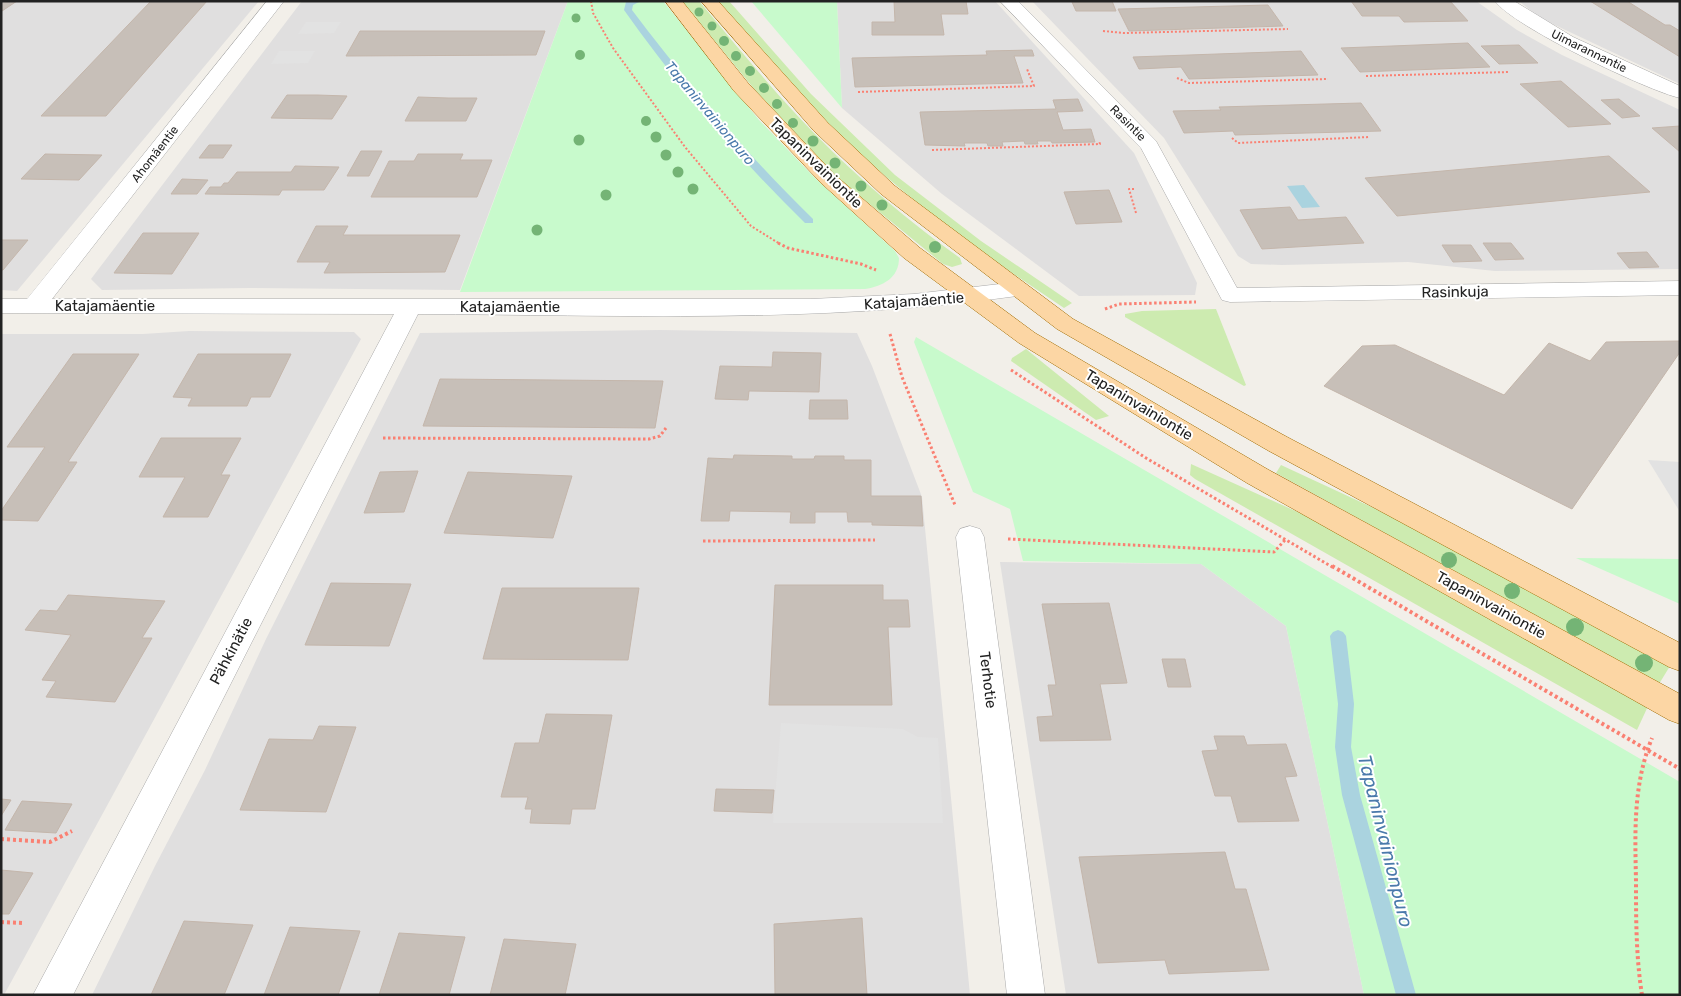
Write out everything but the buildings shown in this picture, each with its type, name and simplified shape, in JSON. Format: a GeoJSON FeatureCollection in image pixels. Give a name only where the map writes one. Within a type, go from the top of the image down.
{"type":"FeatureCollection","features":[{"type":"Feature","properties":{"kind":"main road","name":"Tapaninvainiontie"},"geometry":{"type":"LineString","coordinates":[[673,1],[741,87],[828,179],[912,253],[1027,338],[1257,476],[1680,710]]}},
{"type":"Feature","properties":{"kind":"main road","name":"Tapaninvainiontie"},"geometry":{"type":"LineString","coordinates":[[709,1],[821,127],[888,190],[1017,290],[1065,324],[1278,444],[1680,658]]}},
{"type":"Feature","properties":{"kind":"street","name":"Ahomäentie"},"geometry":{"type":"LineString","coordinates":[[34,306],[276,1]]}},
{"type":"Feature","properties":{"kind":"street","name":"Rasintie"},"geometry":{"type":"LineString","coordinates":[[1008,1],[1149,145],[1230,295]]}},
{"type":"Feature","properties":{"kind":"street","name":"Uimarannantie"},"geometry":{"type":"LineString","coordinates":[[1503,1],[1524,16],[1582,50],[1680,93]]}},
{"type":"Feature","properties":{"kind":"street","name":"Rasinkuja"},"geometry":{"type":"LineString","coordinates":[[1230,295],[1680,288]]}},
{"type":"Feature","properties":{"kind":"street","name":"Katajamäentie"},"geometry":{"type":"LineString","coordinates":[[1,306],[408,307],[890,304],[1017,290]]}},
{"type":"Feature","properties":{"kind":"street","name":"Pähkinätie"},"geometry":{"type":"LineString","coordinates":[[52,995],[342,438],[408,307]]}},
{"type":"Feature","properties":{"kind":"street","name":"Terhotie"},"geometry":{"type":"LineString","coordinates":[[970,537],[1026,995]]}},
{"type":"Feature","properties":{"kind":"path"},"geometry":{"type":"LineString","coordinates":[[591,1],[593,13],[613,48],[685,147],[751,226],[767,238],[788,248],[862,264],[877,271]]}},
{"type":"Feature","properties":{"kind":"path"},"geometry":{"type":"LineString","coordinates":[[1103,31],[1124,34],[1288,29]]}},
{"type":"Feature","properties":{"kind":"path"},"geometry":{"type":"LineString","coordinates":[[858,92],[1034,86],[1027,69]]}},
{"type":"Feature","properties":{"kind":"path"},"geometry":{"type":"LineString","coordinates":[[1366,76],[1509,72]]}},
{"type":"Feature","properties":{"kind":"path"},"geometry":{"type":"LineString","coordinates":[[1177,78],[1189,83],[1328,79]]}},
{"type":"Feature","properties":{"kind":"path"},"geometry":{"type":"LineString","coordinates":[[932,150],[1100,144],[1097,137]]}},
{"type":"Feature","properties":{"kind":"path"},"geometry":{"type":"LineString","coordinates":[[1232,138],[1238,143],[1369,137]]}},
{"type":"Feature","properties":{"kind":"path"},"geometry":{"type":"LineString","coordinates":[[1098,312],[1119,304],[1210,302],[1230,295]]}},
{"type":"Feature","properties":{"kind":"path"},"geometry":{"type":"LineString","coordinates":[[889,331],[902,377],[950,496],[970,537],[1274,552],[1285,540]]}},
{"type":"Feature","properties":{"kind":"path"},"geometry":{"type":"LineString","coordinates":[[1006,367],[1072,413],[1170,474],[1680,769]]}},
{"type":"Feature","properties":{"kind":"path"},"geometry":{"type":"LineString","coordinates":[[342,438],[649,439],[660,436],[666,428]]}},
{"type":"Feature","properties":{"kind":"path"},"geometry":{"type":"LineString","coordinates":[[703,541],[875,540]]}},
{"type":"Feature","properties":{"kind":"path"},"geometry":{"type":"LineString","coordinates":[[1642,995],[1636,962],[1635,806],[1646,750]]}},
{"type":"Feature","properties":{"kind":"path"},"geometry":{"type":"LineString","coordinates":[[1,839],[50,842],[72,831]]}},
{"type":"Feature","properties":{"kind":"path"},"geometry":{"type":"LineString","coordinates":[[1,922],[22,923]]}},
{"type":"Feature","properties":{"kind":"shaded area"},"geometry":{"type":"Polygon","coordinates":[[[1,1],[259,1],[17,291],[1,290],[1,1]]]}},
{"type":"Feature","properties":{"kind":"shaded area"},"geometry":{"type":"Polygon","coordinates":[[[302,1],[568,1],[460,290],[249,288],[102,290],[91,279],[302,1]]]}},
{"type":"Feature","properties":{"kind":"shaded area"},"geometry":{"type":"Polygon","coordinates":[[[837,1],[995,1],[1134,153],[1197,283],[1195,295],[1079,296],[942,194],[842,108],[837,1]]]}},
{"type":"Feature","properties":{"kind":"shaded area"},"geometry":{"type":"Polygon","coordinates":[[[1032,1],[1476,1],[1517,30],[1562,55],[1680,110],[1680,269],[1495,271],[1408,262],[1251,264],[1238,256],[1164,138],[1032,1]]]}},
{"type":"Feature","properties":{"kind":"shaded area"},"geometry":{"type":"Polygon","coordinates":[[[1519,1],[1680,1],[1680,84],[1540,18],[1519,1]]]}},
{"type":"Feature","properties":{"kind":"shaded area"},"geometry":{"type":"Polygon","coordinates":[[[306,22],[341,22],[334,33],[298,34],[306,22]]]}},
{"type":"Feature","properties":{"kind":"shaded area"},"geometry":{"type":"Polygon","coordinates":[[[279,51],[315,51],[308,63],[271,64],[279,51]]]}},
{"type":"Feature","properties":{"kind":"shaded area"},"geometry":{"type":"Polygon","coordinates":[[[660,330],[857,333],[872,366],[922,497],[970,995],[92,995],[155,866],[205,770],[266,639],[420,333],[660,330]]]}},
{"type":"Feature","properties":{"kind":"shaded area"},"geometry":{"type":"Polygon","coordinates":[[[189,331],[354,332],[361,339],[4,995],[1,995],[1,334],[143,334],[189,331]]]}},
{"type":"Feature","properties":{"kind":"shaded area"},"geometry":{"type":"Polygon","coordinates":[[[1648,460],[1680,462],[1680,512],[1648,460]]]}},
{"type":"Feature","properties":{"kind":"shaded area"},"geometry":{"type":"Polygon","coordinates":[[[1000,562],[1201,564],[1286,626],[1364,995],[1066,995],[1000,562]]]}},
{"type":"Feature","properties":{"kind":"shaded area"},"geometry":{"type":"Polygon","coordinates":[[[781,723],[903,729],[918,737],[938,738],[943,823],[773,823],[781,723]]]}},
{"type":"Feature","properties":{"kind":"green space"},"geometry":{"type":"Polygon","coordinates":[[[568,1],[663,1],[759,120],[815,178],[895,251],[899,258],[893,276],[878,286],[865,289],[460,292],[568,1]]]}},
{"type":"Feature","properties":{"kind":"green space"},"geometry":{"type":"Polygon","coordinates":[[[682,1],[699,1],[770,85],[813,132],[894,207],[960,258],[962,264],[952,267],[943,264],[839,179],[755,90],[682,1]]]}},
{"type":"Feature","properties":{"kind":"green space"},"geometry":{"type":"Polygon","coordinates":[[[718,1],[729,1],[811,94],[895,175],[981,241],[1072,303],[1064,308],[980,250],[900,189],[816,110],[718,1]]]}},
{"type":"Feature","properties":{"kind":"green space"},"geometry":{"type":"Polygon","coordinates":[[[751,1],[837,1],[842,108],[751,1]]]}},
{"type":"Feature","properties":{"kind":"green space"},"geometry":{"type":"Polygon","coordinates":[[[1216,309],[1246,385],[1244,386],[1125,317],[1125,314],[1142,311],[1216,309]]]}},
{"type":"Feature","properties":{"kind":"green space"},"geometry":{"type":"Polygon","coordinates":[[[916,337],[1680,782],[1680,995],[1364,995],[1286,626],[1201,564],[1023,561],[1010,509],[973,492],[914,342],[916,337]]]}},
{"type":"Feature","properties":{"kind":"green space"},"geometry":{"type":"Polygon","coordinates":[[[1026,349],[1109,416],[1096,420],[1011,361],[1012,358],[1026,349]]]}},
{"type":"Feature","properties":{"kind":"green space"},"geometry":{"type":"Polygon","coordinates":[[[1191,464],[1331,527],[1649,704],[1637,730],[1195,479],[1190,475],[1191,464]]]}},
{"type":"Feature","properties":{"kind":"green space"},"geometry":{"type":"Polygon","coordinates":[[[1281,465],[1393,517],[1670,666],[1659,684],[1276,473],[1281,465]]]}},
{"type":"Feature","properties":{"kind":"green space"},"geometry":{"type":"Polygon","coordinates":[[[1576,558],[1680,559],[1680,604],[1576,558]]]}},
{"type":"Feature","properties":{"kind":"water"},"geometry":{"type":"Polygon","coordinates":[[[1304,185],[1320,207],[1302,208],[1287,186],[1304,185]]]}},
{"type":"Feature","properties":{"kind":"waterway","name":"Tapaninvainionpuro"},"geometry":{"type":"LineString","coordinates":[[637,1],[629,4],[628,10],[670,65],[736,146],[809,221]]}},
{"type":"Feature","properties":{"kind":"waterway","name":"Tapaninvainionpuro"},"geometry":{"type":"LineString","coordinates":[[1338,636],[1346,704],[1343,747],[1351,795],[1406,995]]}}]}
